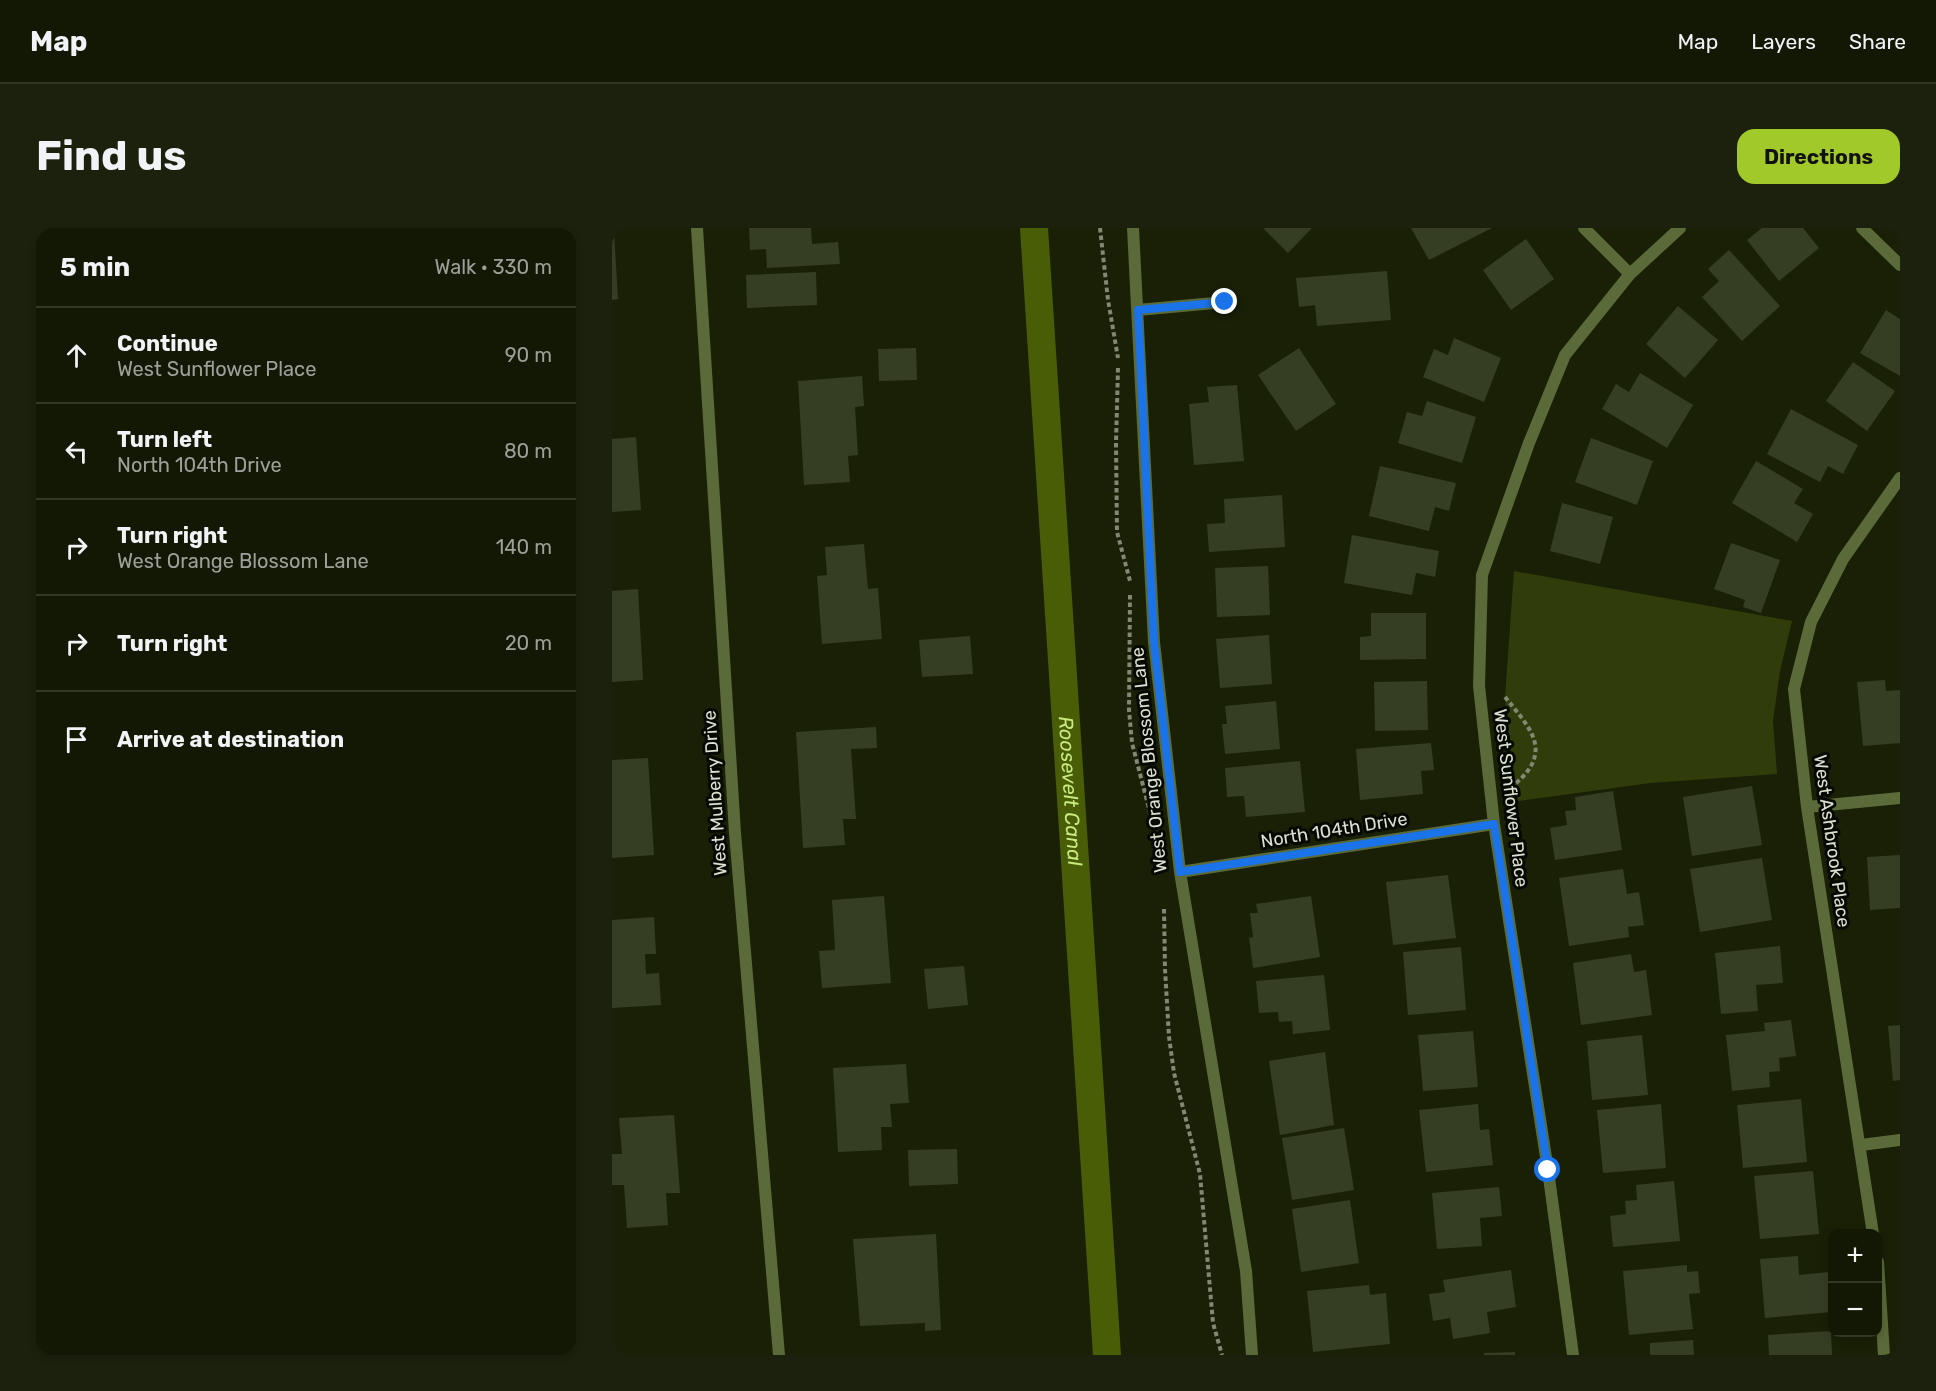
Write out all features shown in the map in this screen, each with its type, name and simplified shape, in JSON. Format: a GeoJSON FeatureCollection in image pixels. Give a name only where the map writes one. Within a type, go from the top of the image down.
{"type":"FeatureCollection","features":[{"type":"Feature","properties":{"kind":"street","name":"West Mulberry Drive"},"geometry":{"type":"LineString","coordinates":[[697,228],[735,833],[778,1355]]}},
{"type":"Feature","properties":{"kind":"street","name":"West Orange Blossom Lane"},"geometry":{"type":"LineString","coordinates":[[1133,228],[1154,642],[1180,872],[1246,1271],[1252,1355]]}},
{"type":"Feature","properties":{"kind":"street"},"geometry":{"type":"LineString","coordinates":[[1584,228],[1630,274]]}},
{"type":"Feature","properties":{"kind":"street","name":"West Sunflower Place"},"geometry":{"type":"LineString","coordinates":[[1574,1355],[1548,1170],[1494,824],[1479,686],[1482,575],[1529,443],[1565,355],[1630,274],[1680,228]]}},
{"type":"Feature","properties":{"kind":"street"},"geometry":{"type":"LineString","coordinates":[[1862,228],[1900,265]]}},
{"type":"Feature","properties":{"kind":"street"},"geometry":{"type":"LineString","coordinates":[[1138,310],[1225,302]]}},
{"type":"Feature","properties":{"kind":"street","name":"West Ashbrook Place"},"geometry":{"type":"LineString","coordinates":[[1872,1229],[1807,807],[1794,689],[1811,622],[1843,559],[1900,478]]}},
{"type":"Feature","properties":{"kind":"street"},"geometry":{"type":"LineString","coordinates":[[1807,807],[1900,798]]}},
{"type":"Feature","properties":{"kind":"street","name":"North 104th Drive"},"geometry":{"type":"LineString","coordinates":[[1180,872],[1494,824]]}},
{"type":"Feature","properties":{"kind":"street"},"geometry":{"type":"LineString","coordinates":[[1861,1145],[1900,1140]]}},
{"type":"Feature","properties":{"kind":"street"},"geometry":{"type":"LineString","coordinates":[[1879,1283],[1884,1355]]}},
{"type":"Feature","properties":{"kind":"path"},"geometry":{"type":"LineString","coordinates":[[1505,697],[1521,716],[1536,743],[1537,757],[1526,776],[1515,784]]}},
{"type":"Feature","properties":{"kind":"green space"},"geometry":{"type":"Polygon","coordinates":[[[1514,571],[1792,621],[1780,671],[1773,721],[1777,774],[1650,783],[1512,802],[1511,758],[1505,697],[1514,571]]]}},
{"type":"Feature","properties":{"kind":"building"},"geometry":{"type":"Polygon","coordinates":[[[749,228],[811,228],[812,244],[838,242],[840,264],[767,268],[766,249],[750,250],[749,228]]]}},
{"type":"Feature","properties":{"kind":"building"},"geometry":{"type":"Polygon","coordinates":[[[1263,228],[1312,228],[1288,253],[1263,228]]]}},
{"type":"Feature","properties":{"kind":"building"},"geometry":{"type":"Polygon","coordinates":[[[1411,228],[1492,228],[1429,260],[1411,228]]]}},
{"type":"Feature","properties":{"kind":"building"},"geometry":{"type":"Polygon","coordinates":[[[1762,228],[1803,228],[1819,248],[1779,281],[1747,240],[1762,228]]]}},
{"type":"Feature","properties":{"kind":"building"},"geometry":{"type":"Polygon","coordinates":[[[612,232],[614,232],[618,299],[612,300],[612,232]]]}},
{"type":"Feature","properties":{"kind":"building"},"geometry":{"type":"Polygon","coordinates":[[[1526,239],[1554,279],[1511,310],[1483,270],[1526,239]]]}},
{"type":"Feature","properties":{"kind":"building"},"geometry":{"type":"Polygon","coordinates":[[[1729,250],[1780,306],[1742,341],[1702,297],[1719,281],[1708,269],[1729,250]]]}},
{"type":"Feature","properties":{"kind":"building"},"geometry":{"type":"Polygon","coordinates":[[[1387,271],[1391,320],[1317,326],[1315,305],[1299,307],[1296,278],[1387,271]]]}},
{"type":"Feature","properties":{"kind":"building"},"geometry":{"type":"Polygon","coordinates":[[[816,272],[817,305],[747,308],[746,275],[816,272]]]}},
{"type":"Feature","properties":{"kind":"building"},"geometry":{"type":"Polygon","coordinates":[[[1678,306],[1718,340],[1685,378],[1646,344],[1678,306]]]}},
{"type":"Feature","properties":{"kind":"building"},"geometry":{"type":"Polygon","coordinates":[[[1886,310],[1900,319],[1900,376],[1860,353],[1886,310]]]}},
{"type":"Feature","properties":{"kind":"building"},"geometry":{"type":"Polygon","coordinates":[[[1454,338],[1501,358],[1484,402],[1423,377],[1434,349],[1448,355],[1454,338]]]}},
{"type":"Feature","properties":{"kind":"building"},"geometry":{"type":"Polygon","coordinates":[[[916,348],[917,380],[879,381],[878,349],[916,348]]]}},
{"type":"Feature","properties":{"kind":"building"},"geometry":{"type":"Polygon","coordinates":[[[1299,348],[1336,404],[1296,431],[1258,375],[1299,348]]]}},
{"type":"Feature","properties":{"kind":"building"},"geometry":{"type":"Polygon","coordinates":[[[1853,362],[1895,391],[1867,431],[1826,401],[1853,362]]]}},
{"type":"Feature","properties":{"kind":"building"},"geometry":{"type":"Polygon","coordinates":[[[1640,373],[1693,405],[1667,448],[1602,409],[1616,384],[1629,392],[1640,373]]]}},
{"type":"Feature","properties":{"kind":"building"},"geometry":{"type":"Polygon","coordinates":[[[862,376],[864,406],[855,407],[858,455],[848,456],[850,482],[804,485],[798,381],[862,376]]]}},
{"type":"Feature","properties":{"kind":"building"},"geometry":{"type":"Polygon","coordinates":[[[1237,385],[1244,461],[1194,465],[1189,404],[1209,402],[1207,387],[1237,385]]]}},
{"type":"Feature","properties":{"kind":"building"},"geometry":{"type":"Polygon","coordinates":[[[1427,401],[1476,417],[1462,463],[1398,443],[1407,412],[1422,416],[1427,401]]]}},
{"type":"Feature","properties":{"kind":"building"},"geometry":{"type":"Polygon","coordinates":[[[1791,409],[1858,445],[1843,474],[1828,466],[1820,482],[1767,454],[1791,409]]]}},
{"type":"Feature","properties":{"kind":"building"},"geometry":{"type":"Polygon","coordinates":[[[636,437],[641,510],[612,512],[612,439],[636,437]]]}},
{"type":"Feature","properties":{"kind":"building"},"geometry":{"type":"Polygon","coordinates":[[[1591,438],[1653,461],[1637,505],[1575,482],[1591,438]]]}},
{"type":"Feature","properties":{"kind":"building"},"geometry":{"type":"Polygon","coordinates":[[[1756,461],[1803,489],[1794,503],[1813,514],[1797,542],[1732,503],[1756,461]]]}},
{"type":"Feature","properties":{"kind":"building"},"geometry":{"type":"Polygon","coordinates":[[[1380,466],[1456,483],[1449,511],[1435,507],[1429,531],[1369,516],[1380,466]]]}},
{"type":"Feature","properties":{"kind":"building"},"geometry":{"type":"Polygon","coordinates":[[[1282,495],[1285,547],[1209,552],[1207,524],[1225,523],[1224,499],[1282,495]]]}},
{"type":"Feature","properties":{"kind":"building"},"geometry":{"type":"Polygon","coordinates":[[[1562,503],[1613,517],[1600,564],[1550,551],[1562,503]]]}},
{"type":"Feature","properties":{"kind":"building"},"geometry":{"type":"Polygon","coordinates":[[[1352,535],[1439,551],[1435,577],[1416,573],[1412,595],[1344,583],[1352,535]]]}},
{"type":"Feature","properties":{"kind":"building"},"geometry":{"type":"Polygon","coordinates":[[[1731,543],[1780,560],[1761,613],[1743,607],[1745,600],[1714,589],[1731,543]]]}},
{"type":"Feature","properties":{"kind":"building"},"geometry":{"type":"Polygon","coordinates":[[[864,544],[868,589],[878,588],[882,639],[822,644],[817,576],[827,575],[825,547],[864,544]]]}},
{"type":"Feature","properties":{"kind":"building"},"geometry":{"type":"Polygon","coordinates":[[[1268,566],[1270,615],[1217,617],[1215,568],[1268,566]]]}},
{"type":"Feature","properties":{"kind":"building"},"geometry":{"type":"Polygon","coordinates":[[[638,589],[643,680],[612,682],[612,591],[638,589]]]}},
{"type":"Feature","properties":{"kind":"building"},"geometry":{"type":"Polygon","coordinates":[[[1371,613],[1426,613],[1426,659],[1360,660],[1360,637],[1371,636],[1371,613]]]}},
{"type":"Feature","properties":{"kind":"building"},"geometry":{"type":"Polygon","coordinates":[[[1269,635],[1272,684],[1220,688],[1216,639],[1269,635]]]}},
{"type":"Feature","properties":{"kind":"building"},"geometry":{"type":"Polygon","coordinates":[[[970,636],[973,674],[922,677],[919,640],[970,636]]]}},
{"type":"Feature","properties":{"kind":"building"},"geometry":{"type":"Polygon","coordinates":[[[1885,680],[1886,691],[1900,690],[1900,743],[1863,746],[1857,682],[1885,680]]]}},
{"type":"Feature","properties":{"kind":"building"},"geometry":{"type":"Polygon","coordinates":[[[1427,681],[1428,730],[1375,731],[1374,682],[1427,681]]]}},
{"type":"Feature","properties":{"kind":"building"},"geometry":{"type":"Polygon","coordinates":[[[1276,701],[1280,749],[1225,754],[1222,724],[1227,724],[1225,706],[1276,701]]]}},
{"type":"Feature","properties":{"kind":"building"},"geometry":{"type":"Polygon","coordinates":[[[876,727],[877,748],[851,749],[856,819],[843,819],[845,845],[803,848],[796,732],[876,727]]]}},
{"type":"Feature","properties":{"kind":"building"},"geometry":{"type":"Polygon","coordinates":[[[1431,743],[1434,770],[1421,771],[1423,794],[1360,800],[1356,749],[1431,743]]]}},
{"type":"Feature","properties":{"kind":"building"},"geometry":{"type":"Polygon","coordinates":[[[648,758],[654,855],[612,858],[612,760],[648,758]]]}},
{"type":"Feature","properties":{"kind":"building"},"geometry":{"type":"Polygon","coordinates":[[[1300,761],[1305,812],[1246,817],[1244,796],[1227,797],[1225,768],[1300,761]]]}},
{"type":"Feature","properties":{"kind":"building"},"geometry":{"type":"Polygon","coordinates":[[[1752,786],[1762,845],[1692,856],[1683,797],[1752,786]]]}},
{"type":"Feature","properties":{"kind":"building"},"geometry":{"type":"Polygon","coordinates":[[[1613,791],[1622,850],[1555,860],[1550,828],[1567,825],[1565,811],[1576,810],[1575,797],[1613,791]]]}},
{"type":"Feature","properties":{"kind":"building"},"geometry":{"type":"Polygon","coordinates":[[[1900,855],[1900,908],[1870,910],[1867,857],[1900,855]]]}},
{"type":"Feature","properties":{"kind":"building"},"geometry":{"type":"Polygon","coordinates":[[[1762,858],[1772,920],[1700,932],[1690,869],[1762,858]]]}},
{"type":"Feature","properties":{"kind":"building"},"geometry":{"type":"Polygon","coordinates":[[[1623,869],[1627,894],[1639,892],[1644,925],[1628,927],[1629,937],[1569,946],[1559,878],[1623,869]]]}},
{"type":"Feature","properties":{"kind":"building"},"geometry":{"type":"Polygon","coordinates":[[[1448,875],[1456,938],[1393,945],[1386,882],[1448,875]]]}},
{"type":"Feature","properties":{"kind":"building"},"geometry":{"type":"Polygon","coordinates":[[[884,896],[891,983],[822,988],[819,951],[835,950],[832,900],[884,896]]]}},
{"type":"Feature","properties":{"kind":"building"},"geometry":{"type":"Polygon","coordinates":[[[1311,896],[1320,957],[1253,968],[1249,938],[1253,937],[1250,913],[1258,913],[1256,904],[1311,896]]]}},
{"type":"Feature","properties":{"kind":"building"},"geometry":{"type":"Polygon","coordinates":[[[654,917],[656,954],[645,954],[646,974],[659,973],[661,1005],[612,1008],[612,920],[654,917]]]}},
{"type":"Feature","properties":{"kind":"building"},"geometry":{"type":"Polygon","coordinates":[[[1780,946],[1783,983],[1756,985],[1758,1011],[1721,1014],[1715,953],[1780,946]]]}},
{"type":"Feature","properties":{"kind":"building"},"geometry":{"type":"Polygon","coordinates":[[[1461,947],[1466,1010],[1408,1015],[1403,952],[1461,947]]]}},
{"type":"Feature","properties":{"kind":"building"},"geometry":{"type":"Polygon","coordinates":[[[1631,954],[1634,972],[1646,970],[1652,1015],[1581,1025],[1573,963],[1631,954]]]}},
{"type":"Feature","properties":{"kind":"building"},"geometry":{"type":"Polygon","coordinates":[[[964,966],[968,1005],[928,1009],[924,969],[964,966]]]}},
{"type":"Feature","properties":{"kind":"building"},"geometry":{"type":"Polygon","coordinates":[[[1324,975],[1330,1030],[1293,1034],[1292,1021],[1279,1022],[1278,1012],[1259,1013],[1256,981],[1324,975]]]}},
{"type":"Feature","properties":{"kind":"building"},"geometry":{"type":"Polygon","coordinates":[[[1791,1020],[1796,1056],[1779,1058],[1780,1071],[1769,1072],[1770,1087],[1732,1091],[1726,1035],[1765,1031],[1764,1023],[1791,1020]]]}},
{"type":"Feature","properties":{"kind":"building"},"geometry":{"type":"Polygon","coordinates":[[[1900,1025],[1900,1080],[1893,1081],[1888,1026],[1900,1025]]]}},
{"type":"Feature","properties":{"kind":"building"},"geometry":{"type":"Polygon","coordinates":[[[1473,1031],[1478,1087],[1423,1091],[1418,1035],[1473,1031]]]}},
{"type":"Feature","properties":{"kind":"building"},"geometry":{"type":"Polygon","coordinates":[[[1642,1035],[1648,1095],[1592,1100],[1587,1041],[1642,1035]]]}},
{"type":"Feature","properties":{"kind":"building"},"geometry":{"type":"Polygon","coordinates":[[[1325,1052],[1334,1125],[1280,1135],[1269,1061],[1325,1052]]]}},
{"type":"Feature","properties":{"kind":"building"},"geometry":{"type":"Polygon","coordinates":[[[906,1064],[909,1103],[890,1104],[892,1127],[881,1127],[882,1150],[838,1152],[833,1068],[906,1064]]]}},
{"type":"Feature","properties":{"kind":"building"},"geometry":{"type":"Polygon","coordinates":[[[1801,1099],[1807,1162],[1743,1168],[1737,1105],[1801,1099]]]}},
{"type":"Feature","properties":{"kind":"building"},"geometry":{"type":"Polygon","coordinates":[[[1478,1104],[1480,1130],[1489,1129],[1493,1165],[1426,1172],[1419,1110],[1478,1104]]]}},
{"type":"Feature","properties":{"kind":"building"},"geometry":{"type":"Polygon","coordinates":[[[1661,1104],[1666,1168],[1603,1173],[1597,1110],[1661,1104]]]}},
{"type":"Feature","properties":{"kind":"building"},"geometry":{"type":"Polygon","coordinates":[[[674,1115],[680,1193],[666,1193],[668,1225],[627,1228],[624,1185],[612,1185],[612,1154],[622,1154],[619,1118],[674,1115]]]}},
{"type":"Feature","properties":{"kind":"building"},"geometry":{"type":"Polygon","coordinates":[[[1344,1128],[1354,1190],[1292,1200],[1282,1138],[1344,1128]]]}},
{"type":"Feature","properties":{"kind":"building"},"geometry":{"type":"Polygon","coordinates":[[[957,1149],[958,1184],[909,1186],[908,1150],[957,1149]]]}},
{"type":"Feature","properties":{"kind":"building"},"geometry":{"type":"Polygon","coordinates":[[[1813,1171],[1819,1234],[1760,1239],[1754,1176],[1813,1171]]]}},
{"type":"Feature","properties":{"kind":"building"},"geometry":{"type":"Polygon","coordinates":[[[1674,1181],[1680,1241],[1613,1247],[1610,1216],[1626,1214],[1625,1201],[1637,1200],[1636,1185],[1674,1181]]]}},
{"type":"Feature","properties":{"kind":"building"},"geometry":{"type":"Polygon","coordinates":[[[1499,1187],[1502,1216],[1480,1218],[1482,1246],[1437,1249],[1432,1193],[1499,1187]]]}},
{"type":"Feature","properties":{"kind":"building"},"geometry":{"type":"Polygon","coordinates":[[[1350,1200],[1359,1263],[1301,1272],[1292,1209],[1350,1200]]]}},
{"type":"Feature","properties":{"kind":"building"},"geometry":{"type":"Polygon","coordinates":[[[936,1234],[941,1330],[925,1331],[925,1323],[860,1326],[853,1239],[936,1234]]]}},
{"type":"Feature","properties":{"kind":"building"},"geometry":{"type":"Polygon","coordinates":[[[1798,1256],[1799,1275],[1828,1272],[1828,1312],[1765,1318],[1760,1259],[1798,1256]]]}},
{"type":"Feature","properties":{"kind":"building"},"geometry":{"type":"Polygon","coordinates":[[[1687,1265],[1687,1272],[1698,1271],[1700,1293],[1689,1294],[1693,1329],[1629,1335],[1623,1271],[1687,1265]]]}},
{"type":"Feature","properties":{"kind":"building"},"geometry":{"type":"Polygon","coordinates":[[[1511,1270],[1516,1307],[1487,1312],[1490,1333],[1453,1339],[1450,1318],[1433,1321],[1429,1294],[1445,1292],[1443,1280],[1511,1270]]]}},
{"type":"Feature","properties":{"kind":"building"},"geometry":{"type":"Polygon","coordinates":[[[1369,1285],[1370,1295],[1386,1293],[1390,1344],[1313,1352],[1307,1291],[1369,1285]]]}},
{"type":"Feature","properties":{"kind":"building"},"geometry":{"type":"Polygon","coordinates":[[[1828,1331],[1828,1337],[1831,1337],[1832,1355],[1769,1355],[1768,1335],[1828,1331]]]}},
{"type":"Feature","properties":{"kind":"building"},"geometry":{"type":"Polygon","coordinates":[[[1693,1340],[1694,1355],[1650,1355],[1650,1343],[1693,1340]]]}},
{"type":"Feature","properties":{"kind":"building"},"geometry":{"type":"Polygon","coordinates":[[[1515,1352],[1515,1355],[1484,1355],[1484,1353],[1515,1352]]]}},
{"type":"Feature","properties":{"kind":"waterway","name":"Roosevelt Canal"},"geometry":{"type":"LineString","coordinates":[[1034,228],[1107,1355]]}},
{"type":"Feature","properties":{"kind":"route"},"geometry":{"type":"LineString","coordinates":[[1225,302],[1138,310],[1154,642],[1180,872],[1494,824],[1548,1170]]}}]}
